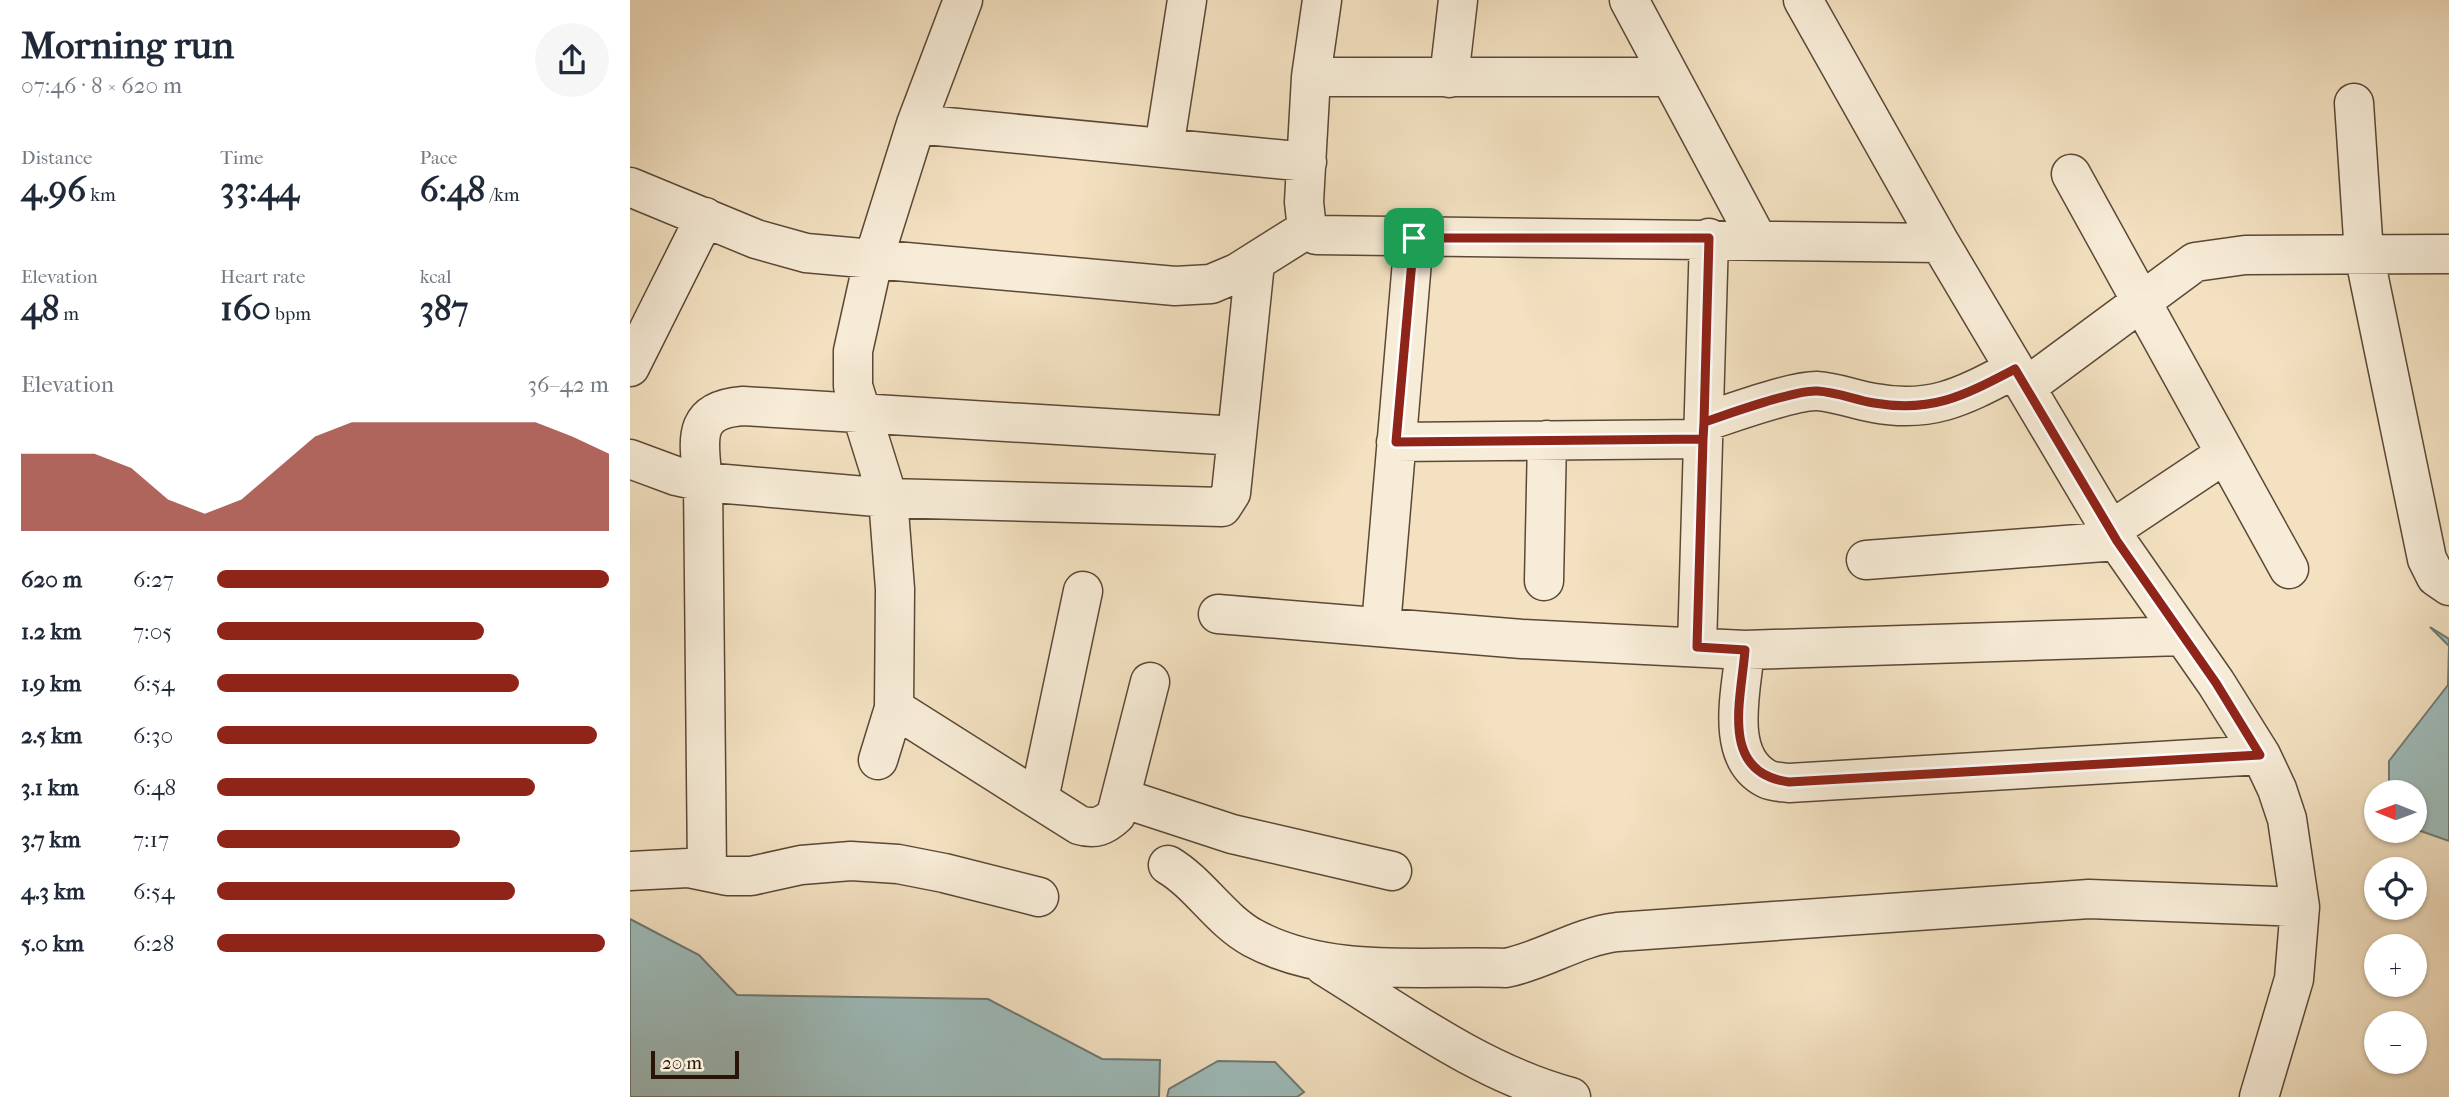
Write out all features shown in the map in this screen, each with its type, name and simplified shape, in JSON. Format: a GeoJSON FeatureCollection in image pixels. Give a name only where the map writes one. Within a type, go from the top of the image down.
{"type":"FeatureCollection","features":[{"type":"Feature","properties":{"kind":"street"},"geometry":{"type":"LineString","coordinates":[[878,760],[894,708],[895,589],[888,498],[853,386],[853,351],[873,261],[916,124],[962,0]]}},
{"type":"Feature","properties":{"kind":"street"},"geometry":{"type":"LineString","coordinates":[[1164,148],[1186,0]]}},
{"type":"Feature","properties":{"kind":"street"},"geometry":{"type":"LineString","coordinates":[[1322,0],[1311,77],[1304,218],[1307,229],[1316,235],[1940,243]]}},
{"type":"Feature","properties":{"kind":"street"},"geometry":{"type":"LineString","coordinates":[[1449,78],[1458,0]]}},
{"type":"Feature","properties":{"kind":"street"},"geometry":{"type":"LineString","coordinates":[[1629,0],[1757,239]]}},
{"type":"Feature","properties":{"kind":"street"},"geometry":{"type":"LineString","coordinates":[[1804,0],[1940,243],[2114,535],[2181,636],[2216,683],[2260,755],[2287,819],[2300,907],[2294,979],[2259,1097]]}},
{"type":"Feature","properties":{"kind":"street"},"geometry":{"type":"LineString","coordinates":[[1311,77],[1670,77]]}},
{"type":"Feature","properties":{"kind":"street"},"geometry":{"type":"LineString","coordinates":[[2354,103],[2364,254],[2427,559],[2436,576],[2449,586]]}},
{"type":"Feature","properties":{"kind":"street"},"geometry":{"type":"LineString","coordinates":[[916,124],[1307,162]]}},
{"type":"Feature","properties":{"kind":"street"},"geometry":{"type":"LineString","coordinates":[[2070,174],[2289,569]]}},
{"type":"Feature","properties":{"kind":"street"},"geometry":{"type":"LineString","coordinates":[[630,187],[780,248],[873,261],[1175,286],[1211,284],[1255,263],[1307,229]]}},
{"type":"Feature","properties":{"kind":"street"},"geometry":{"type":"LineString","coordinates":[[630,368],[705,218]]}},
{"type":"Feature","properties":{"kind":"street"},"geometry":{"type":"LineString","coordinates":[[1381,626],[1414,238]]}},
{"type":"Feature","properties":{"kind":"street"},"geometry":{"type":"LineString","coordinates":[[1697,647],[1709,238]]}},
{"type":"Feature","properties":{"kind":"street"},"geometry":{"type":"LineString","coordinates":[[1396,442],[1547,440],[1704,431],[1814,390],[1873,403],[1904,406],[1931,404],[1957,399],[2021,378],[2195,262],[2245,255],[2449,254]]}},
{"type":"Feature","properties":{"kind":"street"},"geometry":{"type":"LineString","coordinates":[[630,459],[676,476],[703,482],[888,498],[1222,507],[1231,493],[1255,263]]}},
{"type":"Feature","properties":{"kind":"street"},"geometry":{"type":"LineString","coordinates":[[707,871],[703,482],[699,438],[703,424],[711,414],[725,407],[1237,436]]}},
{"type":"Feature","properties":{"kind":"street"},"geometry":{"type":"LineString","coordinates":[[1545,581],[1547,440]]}},
{"type":"Feature","properties":{"kind":"street"},"geometry":{"type":"LineString","coordinates":[[1867,560],[2114,535],[2225,454]]}},
{"type":"Feature","properties":{"kind":"street"},"geometry":{"type":"LineString","coordinates":[[1039,799],[1083,591]]}},
{"type":"Feature","properties":{"kind":"street"},"geometry":{"type":"LineString","coordinates":[[1218,614],[1522,639],[1745,650],[2181,636]]}},
{"type":"Feature","properties":{"kind":"street"},"geometry":{"type":"LineString","coordinates":[[1745,650],[1738,727],[1743,751],[1753,768],[1768,779],[1789,782],[2260,755]]}},
{"type":"Feature","properties":{"kind":"street"},"geometry":{"type":"LineString","coordinates":[[894,708],[1079,825],[1090,828],[1104,825],[1116,815],[1150,682]]}},
{"type":"Feature","properties":{"kind":"street"},"geometry":{"type":"LineString","coordinates":[[1122,797],[1232,834],[1392,871]]}},
{"type":"Feature","properties":{"kind":"street"},"geometry":{"type":"LineString","coordinates":[[630,870],[688,868],[727,876],[751,876],[801,865],[851,861],[898,864],[1039,897]]}},
{"type":"Feature","properties":{"kind":"street"},"geometry":{"type":"LineString","coordinates":[[1168,865],[1199,888],[1226,917],[1252,938],[1318,962],[1462,1052],[1544,1090],[1571,1097]]}},
{"type":"Feature","properties":{"kind":"street"},"geometry":{"type":"LineString","coordinates":[[1318,962],[1366,966],[1506,968],[1528,964],[1594,935],[1617,932],[2089,899],[2300,907]]}},
{"type":"Feature","properties":{"kind":"water"},"geometry":{"type":"Polygon","coordinates":[[[2430,627],[2449,639],[2449,646],[2430,627]]]}},
{"type":"Feature","properties":{"kind":"water"},"geometry":{"type":"Polygon","coordinates":[[[2449,646],[2449,841],[2427,833],[2427,780],[2389,780],[2389,761],[2448,685],[2449,646]]]}},
{"type":"Feature","properties":{"kind":"water"},"geometry":{"type":"Polygon","coordinates":[[[630,919],[699,955],[737,995],[988,999],[1102,1059],[1160,1060],[1159,1097],[630,1097],[630,919]]]}},
{"type":"Feature","properties":{"kind":"water"},"geometry":{"type":"Polygon","coordinates":[[[1218,1061],[1275,1062],[1304,1092],[1297,1097],[1167,1097],[1169,1089],[1218,1061]]]}},
{"type":"Feature","properties":{"kind":"route"},"geometry":{"type":"LineString","coordinates":[[1414,238],[1396,442],[1703,439],[1704,422],[1814,390],[1873,403],[1904,406],[1931,404],[1957,399],[2015,369],[2117,541],[2216,683],[2260,755],[1789,782],[1768,779],[1753,768],[1743,751],[1738,727],[1745,650],[1697,647],[1704,422],[1709,238],[1414,238]]}}]}
